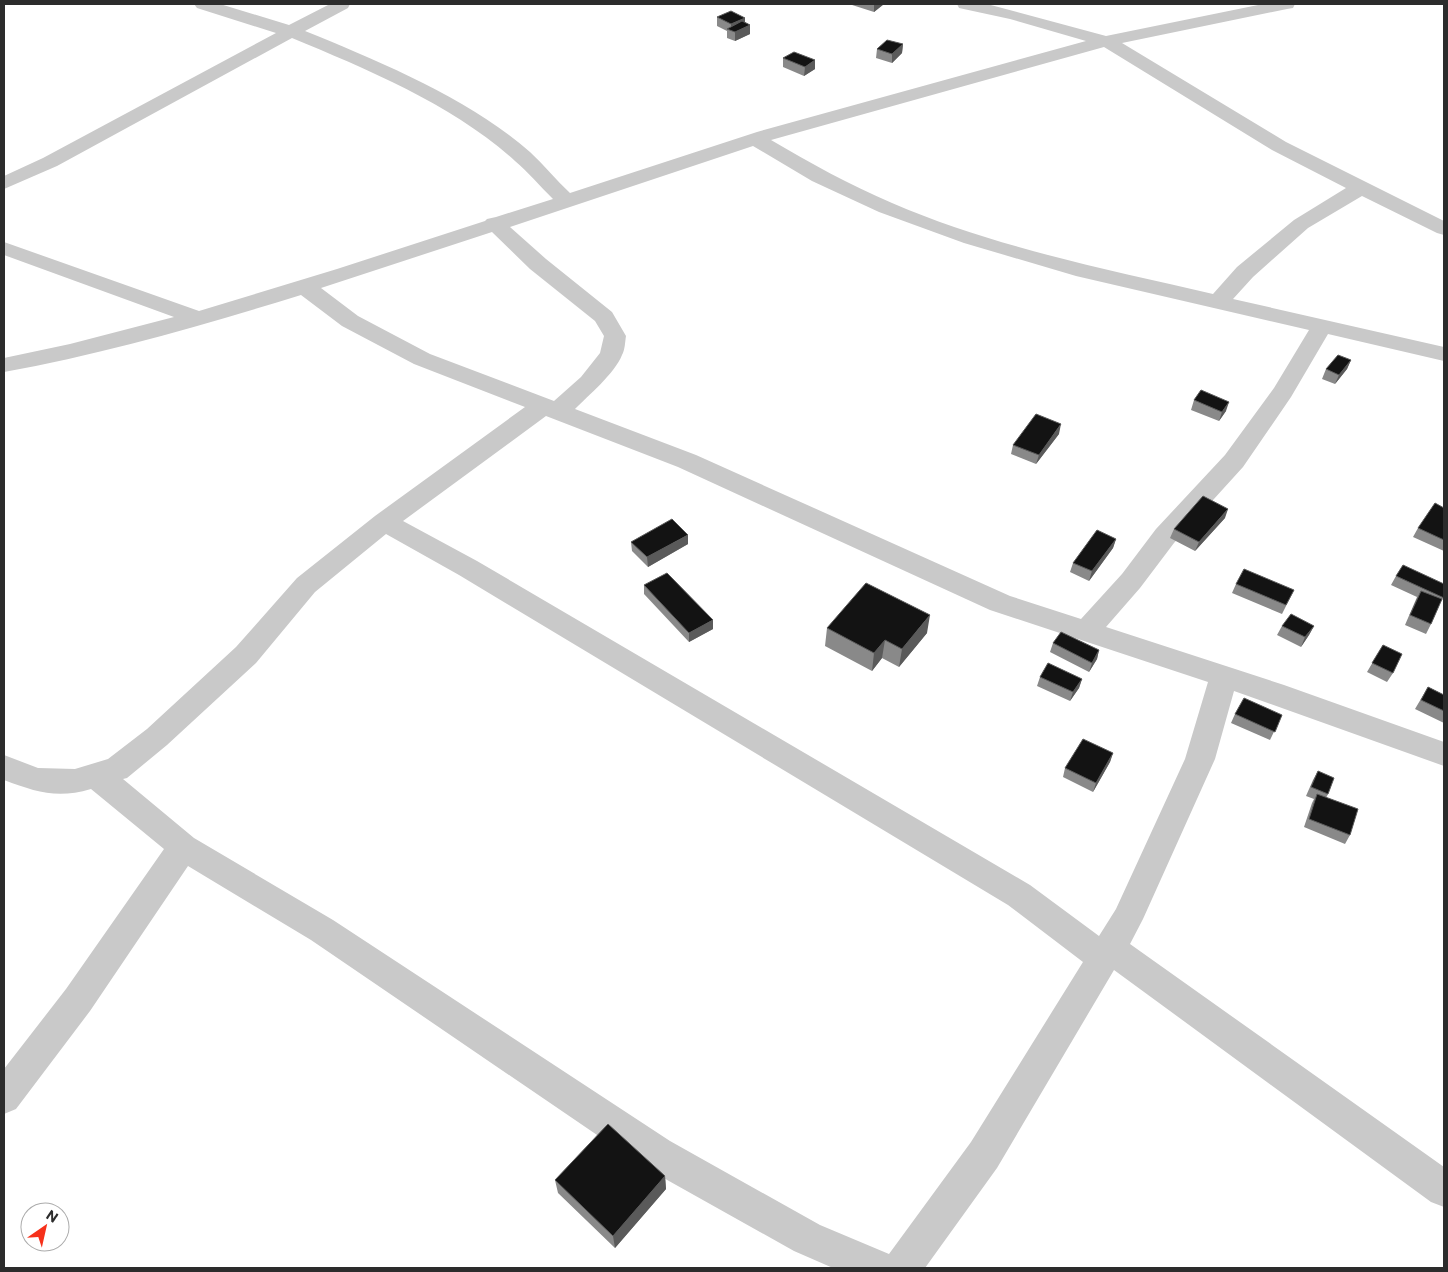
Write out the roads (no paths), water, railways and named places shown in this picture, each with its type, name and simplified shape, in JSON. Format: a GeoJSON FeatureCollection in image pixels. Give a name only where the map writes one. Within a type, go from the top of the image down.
{"type":"FeatureCollection","features":[{"type":"Feature","properties":{"kind":"street"},"geometry":{"type":"LineString","coordinates":[[203,4],[292,32],[358,59],[412,85],[477,122],[522,156],[565,200]]}},
{"type":"Feature","properties":{"kind":"street"},"geometry":{"type":"LineString","coordinates":[[4,183],[50,162],[342,4]]}},
{"type":"Feature","properties":{"kind":"street"},"geometry":{"type":"LineString","coordinates":[[965,4],[1014,14],[1106,42],[1279,146],[1444,229]]}},
{"type":"Feature","properties":{"kind":"street"},"geometry":{"type":"LineString","coordinates":[[4,365],[70,351],[198,318],[304,286],[755,139],[1106,42],[1287,4]]}},
{"type":"Feature","properties":{"kind":"street"},"geometry":{"type":"LineString","coordinates":[[755,139],[828,181],[886,208],[971,239],[1084,271],[1444,354]]}},
{"type":"Feature","properties":{"kind":"street"},"geometry":{"type":"LineString","coordinates":[[1218,302],[1245,272],[1301,224],[1362,187]]}},
{"type":"Feature","properties":{"kind":"street"},"geometry":{"type":"LineString","coordinates":[[4,767],[36,780],[75,781],[117,769],[157,737],[246,655],[306,586],[384,522],[589,382],[611,355],[615,336],[604,317],[538,264],[494,224]]}},
{"type":"Feature","properties":{"kind":"street"},"geometry":{"type":"LineString","coordinates":[[4,248],[198,318]]}},
{"type":"Feature","properties":{"kind":"street"},"geometry":{"type":"LineString","coordinates":[[304,286],[350,322],[422,359],[686,461],[1000,603],[1224,677],[1444,754]]}},
{"type":"Feature","properties":{"kind":"street"},"geometry":{"type":"LineString","coordinates":[[1086,631],[1130,581],[1165,536],[1234,461],[1288,385],[1322,326]]}},
{"type":"Feature","properties":{"kind":"street"},"geometry":{"type":"LineString","coordinates":[[384,522],[476,573],[1019,895],[1106,953],[1444,1189]]}},
{"type":"Feature","properties":{"kind":"street"},"geometry":{"type":"LineString","coordinates":[[902,1268],[984,1155],[1127,919],[1200,759],[1224,677]]}},
{"type":"Feature","properties":{"kind":"street"},"geometry":{"type":"LineString","coordinates":[[96,775],[183,846],[322,930],[657,1154],[807,1238],[877,1268]]}},
{"type":"Feature","properties":{"kind":"street"},"geometry":{"type":"LineString","coordinates":[[4,1097],[78,1000],[183,846]]}}]}
